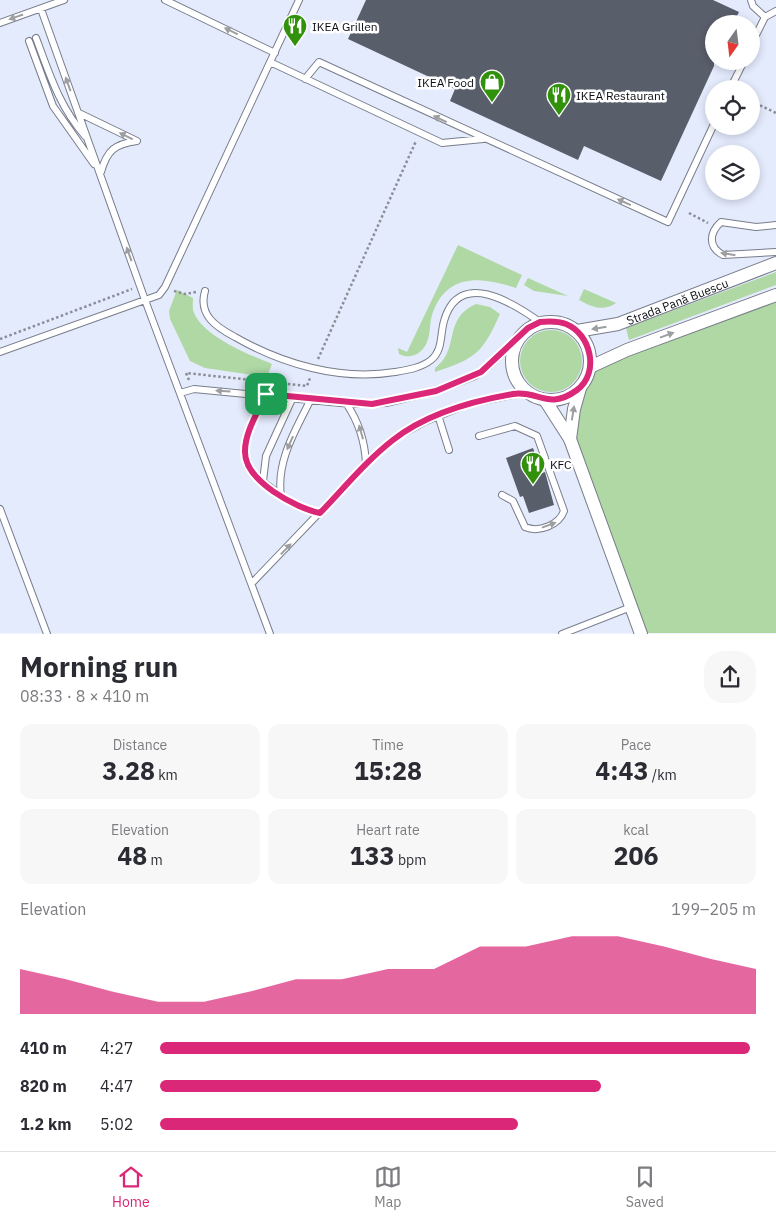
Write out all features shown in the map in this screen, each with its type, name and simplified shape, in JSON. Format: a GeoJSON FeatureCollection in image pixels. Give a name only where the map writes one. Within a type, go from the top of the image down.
{"type":"FeatureCollection","features":[{"type":"Feature","properties":{"kind":"street","name":"Strada Pană Buescu"},"geometry":{"type":"LineString","coordinates":[[577,331],[618,324],[776,263]]}},
{"type":"Feature","properties":{"kind":"street"},"geometry":{"type":"LineString","coordinates":[[590,367],[628,350],[776,295]]}},
{"type":"Feature","properties":{"kind":"street"},"geometry":{"type":"LineString","coordinates":[[570,439],[574,409],[580,388],[590,367],[588,346],[577,331],[558,322],[540,322],[528,328],[520,336],[513,348],[512,367],[514,376],[527,392],[545,400],[558,400],[580,388]]}},
{"type":"Feature","properties":{"kind":"street"},"geometry":{"type":"LineString","coordinates":[[545,400],[570,439],[641,634]]}},
{"type":"Feature","properties":{"kind":"lane"},"geometry":{"type":"LineString","coordinates":[[0,23],[64,0]]}},
{"type":"Feature","properties":{"kind":"lane"},"geometry":{"type":"LineString","coordinates":[[165,0],[275,53]]}},
{"type":"Feature","properties":{"kind":"lane"},"geometry":{"type":"LineString","coordinates":[[0,352],[145,300],[158,294],[165,287],[299,0]]}},
{"type":"Feature","properties":{"kind":"lane"},"geometry":{"type":"LineString","coordinates":[[751,0],[765,17]]}},
{"type":"Feature","properties":{"kind":"lane"},"geometry":{"type":"LineString","coordinates":[[41,9],[145,300],[270,634]]}},
{"type":"Feature","properties":{"kind":"lane"},"geometry":{"type":"LineString","coordinates":[[760,27],[765,17],[776,11]]}},
{"type":"Feature","properties":{"kind":"lane"},"geometry":{"type":"LineString","coordinates":[[36,38],[60,102],[67,114],[88,139]]}},
{"type":"Feature","properties":{"kind":"lane"},"geometry":{"type":"LineString","coordinates":[[28,41],[53,106],[100,174]]}},
{"type":"Feature","properties":{"kind":"lane"},"geometry":{"type":"LineString","coordinates":[[270,62],[442,143],[484,139]]}},
{"type":"Feature","properties":{"kind":"lane"},"geometry":{"type":"LineString","coordinates":[[305,79],[319,62],[668,222],[709,135]]}},
{"type":"Feature","properties":{"kind":"lane"},"geometry":{"type":"LineString","coordinates":[[79,113],[137,141],[121,143],[110,152],[104,160],[100,174]]}},
{"type":"Feature","properties":{"kind":"lane"},"geometry":{"type":"LineString","coordinates":[[776,225],[756,227],[721,222],[716,226],[711,240],[717,252],[723,255],[776,252]]}},
{"type":"Feature","properties":{"kind":"lane"},"geometry":{"type":"LineString","coordinates":[[205,291],[202,302],[206,313],[216,325],[260,350],[313,369],[377,375],[425,364],[438,351],[448,312],[453,304],[470,294],[488,294],[503,298],[540,322]]}},
{"type":"Feature","properties":{"kind":"lane"},"geometry":{"type":"LineString","coordinates":[[180,393],[194,389],[266,394],[346,403],[386,403],[436,391],[464,381],[481,372],[520,336]]}},
{"type":"Feature","properties":{"kind":"lane"},"geometry":{"type":"LineString","coordinates":[[252,584],[366,464],[393,440],[438,415],[478,401],[527,392]]}},
{"type":"Feature","properties":{"kind":"lane"},"geometry":{"type":"LineString","coordinates":[[266,394],[248,435],[245,451],[249,467],[281,496],[304,510],[320,513]]}},
{"type":"Feature","properties":{"kind":"lane"},"geometry":{"type":"LineString","coordinates":[[263,481],[266,456],[293,397]]}},
{"type":"Feature","properties":{"kind":"lane"},"geometry":{"type":"LineString","coordinates":[[281,496],[280,477],[283,462],[311,399]]}},
{"type":"Feature","properties":{"kind":"lane"},"geometry":{"type":"LineString","coordinates":[[346,403],[360,429],[366,464]]}},
{"type":"Feature","properties":{"kind":"lane"},"geometry":{"type":"LineString","coordinates":[[438,415],[449,450]]}},
{"type":"Feature","properties":{"kind":"lane"},"geometry":{"type":"LineString","coordinates":[[479,436],[515,426],[537,436],[564,511],[557,522],[536,530],[530,529],[525,526],[513,501],[502,495]]}},
{"type":"Feature","properties":{"kind":"lane"},"geometry":{"type":"LineString","coordinates":[[0,509],[47,634]]}},
{"type":"Feature","properties":{"kind":"lane"},"geometry":{"type":"LineString","coordinates":[[562,634],[631,607]]}},
{"type":"Feature","properties":{"kind":"path"},"geometry":{"type":"LineString","coordinates":[[760,105],[776,112]]}},
{"type":"Feature","properties":{"kind":"path"},"geometry":{"type":"LineString","coordinates":[[190,381],[186,374],[307,386],[416,141]]}},
{"type":"Feature","properties":{"kind":"path"},"geometry":{"type":"LineString","coordinates":[[689,213],[716,226]]}},
{"type":"Feature","properties":{"kind":"path"},"geometry":{"type":"LineString","coordinates":[[0,339],[141,286]]}},
{"type":"Feature","properties":{"kind":"path"},"geometry":{"type":"LineString","coordinates":[[173,291],[185,294],[205,291]]}},
{"type":"Feature","properties":{"kind":"shaded area"},"geometry":{"type":"Polygon","coordinates":[[[0,0],[776,0],[776,633],[0,633],[0,0]]]}},
{"type":"Feature","properties":{"kind":"green space"},"geometry":{"type":"Polygon","coordinates":[[[458,245],[522,275],[516,288],[491,281],[479,280],[457,284],[440,299],[433,312],[428,339],[422,350],[411,356],[399,354],[398,348],[407,352],[458,245]]]}},
{"type":"Feature","properties":{"kind":"green space"},"geometry":{"type":"Polygon","coordinates":[[[776,272],[776,285],[629,340],[626,328],[776,272]]]}},
{"type":"Feature","properties":{"kind":"green space"},"geometry":{"type":"Polygon","coordinates":[[[528,278],[568,296],[534,291],[524,285],[528,278]]]}},
{"type":"Feature","properties":{"kind":"green space"},"geometry":{"type":"Polygon","coordinates":[[[584,289],[616,303],[602,308],[588,305],[579,300],[584,289]]]}},
{"type":"Feature","properties":{"kind":"green space"},"geometry":{"type":"Polygon","coordinates":[[[177,290],[193,298],[194,313],[207,330],[228,344],[272,364],[267,377],[205,368],[190,361],[170,319],[169,311],[177,290]]]}},
{"type":"Feature","properties":{"kind":"green space"},"geometry":{"type":"Polygon","coordinates":[[[776,294],[776,633],[641,633],[570,439],[580,388],[590,367],[776,294]]]}},
{"type":"Feature","properties":{"kind":"green space"},"geometry":{"type":"Polygon","coordinates":[[[476,304],[490,307],[500,314],[488,338],[476,353],[469,358],[435,372],[435,368],[448,352],[459,318],[466,310],[476,304]]]}},
{"type":"Feature","properties":{"kind":"green space"},"geometry":{"type":"Polygon","coordinates":[[[545,330],[557,330],[573,339],[580,349],[582,361],[580,373],[573,383],[557,392],[545,392],[534,387],[525,378],[520,367],[520,355],[525,344],[534,335],[545,330]]]}},
{"type":"Feature","properties":{"kind":"building"},"geometry":{"type":"Polygon","coordinates":[[[366,0],[713,0],[739,12],[738,15],[705,15],[705,70],[712,70],[708,80],[705,80],[705,86],[661,181],[584,146],[578,160],[450,101],[455,89],[348,39],[366,0]]]}},
{"type":"Feature","properties":{"kind":"building","name":"KFC"},"geometry":{"type":"Polygon","coordinates":[[[533,448],[542,473],[545,472],[554,505],[529,513],[523,496],[520,497],[506,458],[533,448]]]}},
{"type":"Feature","properties":{"kind":"place","name":"IKEA Grillen"},"geometry":{"type":"Point","coordinates":[295,47]}},
{"type":"Feature","properties":{"kind":"place","name":"IKEA Food"},"geometry":{"type":"Point","coordinates":[492,103]}},
{"type":"Feature","properties":{"kind":"place","name":"IKEA Restaurant"},"geometry":{"type":"Point","coordinates":[559,116]}},
{"type":"Feature","properties":{"kind":"place","name":"KFC"},"geometry":{"type":"Point","coordinates":[533,485]}},
{"type":"Feature","properties":{"kind":"route"},"geometry":{"type":"LineString","coordinates":[[550,321],[568,325],[584,338],[590,354],[590,367],[587,377],[580,388],[569,396],[558,400],[545,400],[527,392],[487,399],[426,420],[408,430],[393,440],[366,464],[320,513],[304,510],[290,502],[252,473],[246,462],[245,446],[248,435],[266,394],[351,404],[386,403],[402,400],[436,391],[464,381],[481,372],[528,328],[540,322],[550,321]]}}]}
